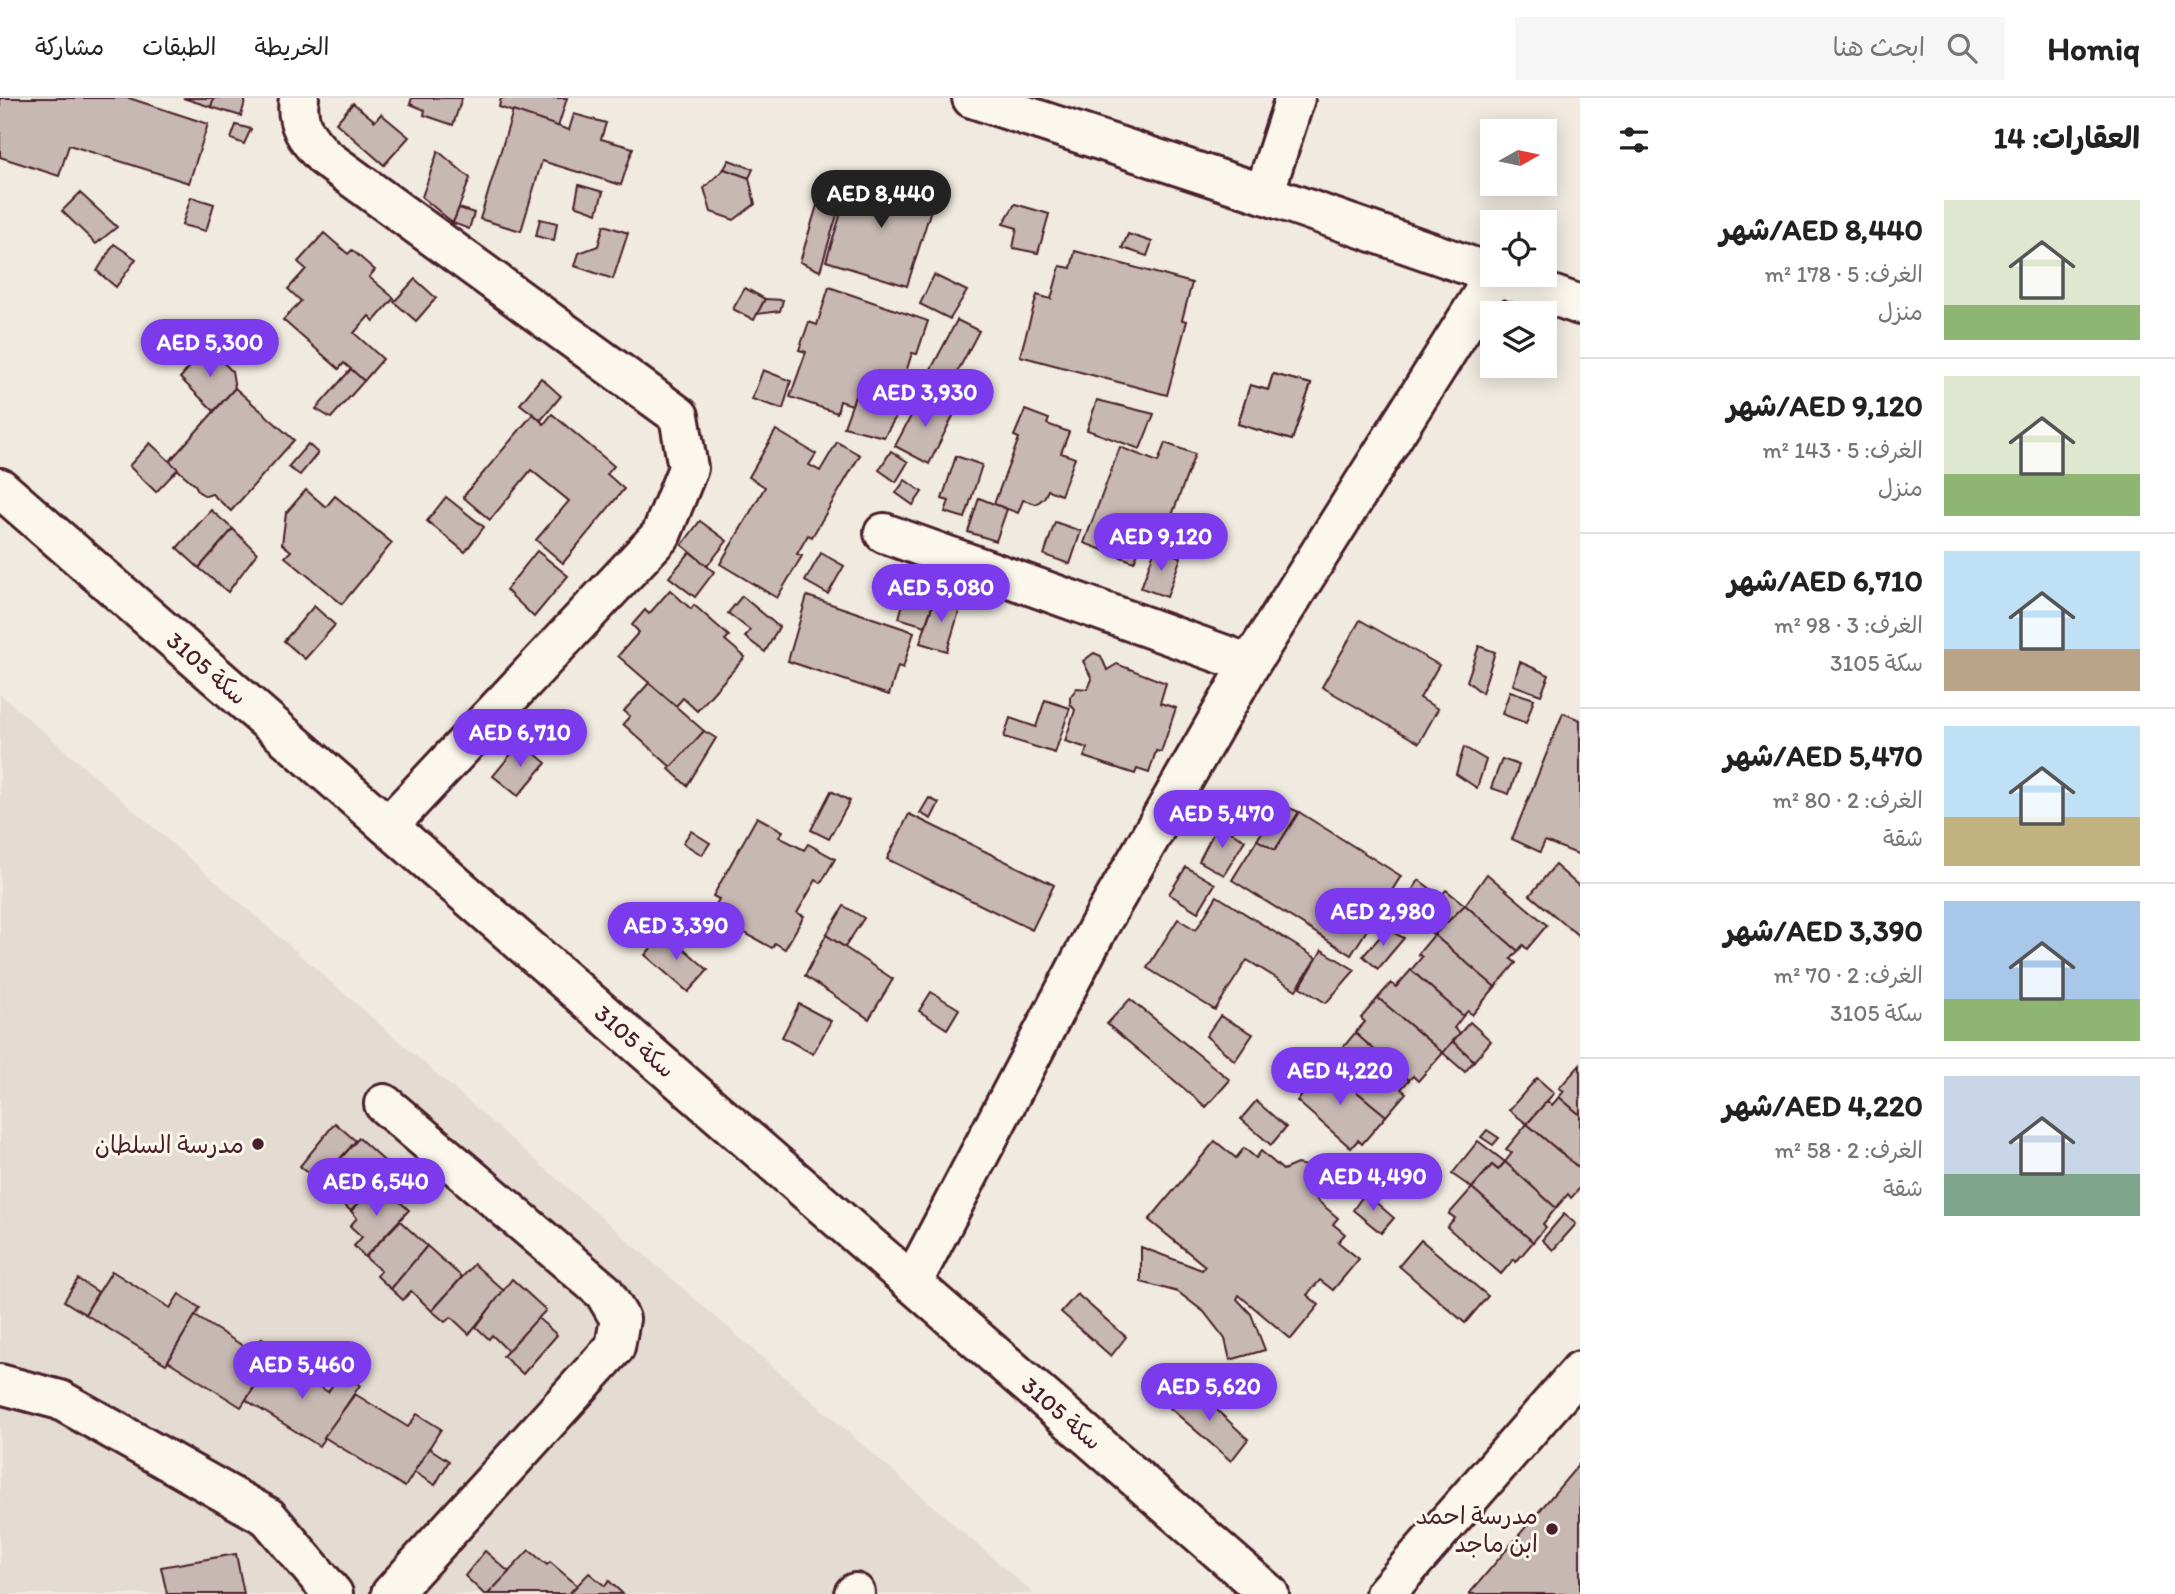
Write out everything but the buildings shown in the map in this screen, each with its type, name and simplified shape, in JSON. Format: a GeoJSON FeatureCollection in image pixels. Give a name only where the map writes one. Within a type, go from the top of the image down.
{"type":"FeatureCollection","features":[{"type":"Feature","properties":{"kind":"street"},"geometry":{"type":"LineString","coordinates":[[299,98],[297,110],[304,136],[324,157],[679,416],[688,468],[661,535],[388,826]]}},
{"type":"Feature","properties":{"kind":"street"},"geometry":{"type":"LineString","coordinates":[[972,98],[1264,194],[1480,270]]}},
{"type":"Feature","properties":{"kind":"street"},"geometry":{"type":"LineString","coordinates":[[1264,194],[1295,98]]}},
{"type":"Feature","properties":{"kind":"street"},"geometry":{"type":"LineString","coordinates":[[912,1283],[1098,928],[1250,664],[1486,287]]}},
{"type":"Feature","properties":{"kind":"street"},"geometry":{"type":"LineString","coordinates":[[1528,287],[1580,305]]}},
{"type":"Feature","properties":{"kind":"street","name":"سكة 3105"},"geometry":{"type":"LineString","coordinates":[[0,488],[1269,1594]]}},
{"type":"Feature","properties":{"kind":"street"},"geometry":{"type":"LineString","coordinates":[[884,533],[1250,664]]}},
{"type":"Feature","properties":{"kind":"street"},"geometry":{"type":"LineString","coordinates":[[384,1104],[604,1292],[621,1319],[615,1348],[391,1594]]}},
{"type":"Feature","properties":{"kind":"street"},"geometry":{"type":"LineString","coordinates":[[1385,1594],[1580,1371]]}},
{"type":"Feature","properties":{"kind":"street"},"geometry":{"type":"LineString","coordinates":[[0,1384],[60,1400],[268,1517],[332,1594]]}},
{"type":"Feature","properties":{"kind":"shaded area","name":"مدرسة السلطان"},"geometry":{"type":"Polygon","coordinates":[[[0,694],[1034,1594],[0,1594],[0,694]]]}},
{"type":"Feature","properties":{"kind":"place","name":"مدرسة السلطان"},"geometry":{"type":"Point","coordinates":[258,1144]}},
{"type":"Feature","properties":{"kind":"place","name":"مدرسة احمد ابن ماجد"},"geometry":{"type":"Point","coordinates":[1552,1529]}}]}
